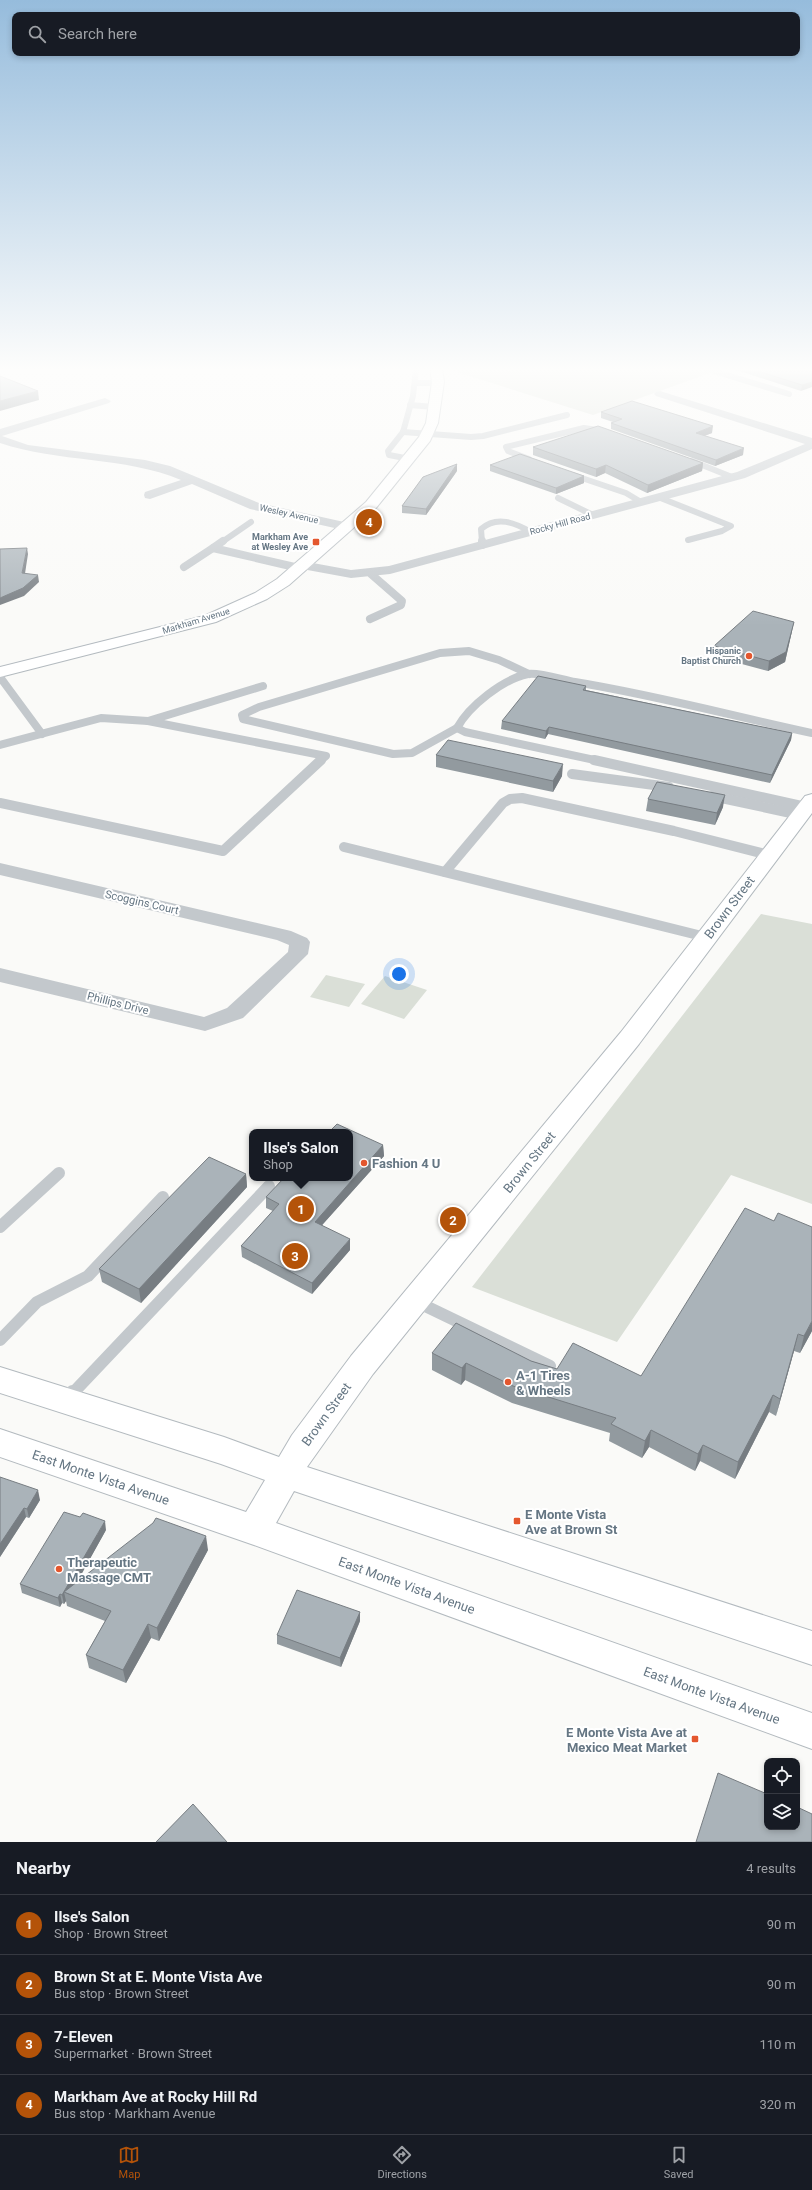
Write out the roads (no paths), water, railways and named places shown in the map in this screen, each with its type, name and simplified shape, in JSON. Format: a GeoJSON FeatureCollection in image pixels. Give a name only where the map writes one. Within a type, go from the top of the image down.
{"type":"FeatureCollection","features":[{"type":"Feature","properties":{"kind":"street","name":"Wesley Avenue"},"geometry":{"type":"LineString","coordinates":[[71,454],[146,464],[193,480],[261,508],[348,527]]}},
{"type":"Feature","properties":{"kind":"street","name":"Markham Avenue"},"geometry":{"type":"LineString","coordinates":[[0,672],[210,619],[262,596],[301,567],[348,527],[370,505],[413,454]]}},
{"type":"Feature","properties":{"kind":"street","name":"Rocky Hill Road"},"geometry":{"type":"LineString","coordinates":[[301,567],[333,572],[371,574],[732,477],[772,463],[790,454]]}},
{"type":"Feature","properties":{"kind":"street"},"geometry":{"type":"LineString","coordinates":[[150,495],[193,480]]}},
{"type":"Feature","properties":{"kind":"street","name":"Brown Street"},"geometry":{"type":"LineString","coordinates":[[254,1530],[303,1445],[362,1365],[630,1038],[806,807]]}},
{"type":"Feature","properties":{"kind":"street","name":"Scoggins Court"},"geometry":{"type":"LineString","coordinates":[[0,869],[284,935],[300,942],[298,954],[235,1013]]}},
{"type":"Feature","properties":{"kind":"street","name":"Phillips Drive"},"geometry":{"type":"LineString","coordinates":[[0,975],[205,1024],[235,1013]]}},
{"type":"Feature","properties":{"kind":"street"},"geometry":{"type":"LineString","coordinates":[[0,1380],[224,1451],[286,1474],[812,1648]]}},
{"type":"Feature","properties":{"kind":"street","name":"East Monte Vista Avenue"},"geometry":{"type":"LineString","coordinates":[[0,1443],[254,1530],[812,1731]]}},
{"type":"Feature","properties":{"kind":"lane"},"geometry":{"type":"LineString","coordinates":[[389,454],[410,459]]}},
{"type":"Feature","properties":{"kind":"lane"},"geometry":{"type":"LineString","coordinates":[[516,454],[536,461]]}},
{"type":"Feature","properties":{"kind":"lane"},"geometry":{"type":"LineString","coordinates":[[684,458],[732,477]]}},
{"type":"Feature","properties":{"kind":"lane"},"geometry":{"type":"LineString","coordinates":[[565,472],[626,494],[641,502]]}},
{"type":"Feature","properties":{"kind":"lane"},"geometry":{"type":"LineString","coordinates":[[658,497],[731,526],[722,531],[688,540]]}},
{"type":"Feature","properties":{"kind":"lane"},"geometry":{"type":"LineString","coordinates":[[558,498],[593,515]]}},
{"type":"Feature","properties":{"kind":"lane"},"geometry":{"type":"LineString","coordinates":[[482,545],[481,529],[490,521],[497,520],[520,526],[531,532]]}},
{"type":"Feature","properties":{"kind":"lane"},"geometry":{"type":"LineString","coordinates":[[184,567],[251,522]]}},
{"type":"Feature","properties":{"kind":"lane"},"geometry":{"type":"LineString","coordinates":[[213,548],[301,567]]}},
{"type":"Feature","properties":{"kind":"lane"},"geometry":{"type":"LineString","coordinates":[[370,619],[401,605],[402,601],[371,574]]}},
{"type":"Feature","properties":{"kind":"lane"},"geometry":{"type":"LineString","coordinates":[[529,674],[520,676],[490,694],[461,718],[457,728],[412,753],[393,754],[243,719],[242,715],[259,707],[440,653],[469,651],[499,660],[529,674],[594,685],[812,733]]}},
{"type":"Feature","properties":{"kind":"lane"},"geometry":{"type":"LineString","coordinates":[[0,677],[42,734]]}},
{"type":"Feature","properties":{"kind":"lane"},"geometry":{"type":"LineString","coordinates":[[148,721],[263,686]]}},
{"type":"Feature","properties":{"kind":"lane"},"geometry":{"type":"LineString","coordinates":[[0,745],[101,718],[148,721],[326,756],[223,851],[0,802]]}},
{"type":"Feature","properties":{"kind":"lane"},"geometry":{"type":"LineString","coordinates":[[457,728],[465,732],[806,807]]}},
{"type":"Feature","properties":{"kind":"lane"},"geometry":{"type":"LineString","coordinates":[[572,774],[806,807]]}},
{"type":"Feature","properties":{"kind":"lane"},"geometry":{"type":"LineString","coordinates":[[445,872],[503,803],[510,799],[522,798],[674,831],[769,854]]}},
{"type":"Feature","properties":{"kind":"lane"},"geometry":{"type":"LineString","coordinates":[[344,847],[706,937]]}},
{"type":"Feature","properties":{"kind":"lane"},"geometry":{"type":"LineString","coordinates":[[0,1227],[59,1173]]}},
{"type":"Feature","properties":{"kind":"lane"},"geometry":{"type":"LineString","coordinates":[[66,1400],[269,1186]]}},
{"type":"Feature","properties":{"kind":"lane"},"geometry":{"type":"LineString","coordinates":[[0,1340],[37,1302],[88,1276],[164,1197]]}},
{"type":"Feature","properties":{"kind":"lane"},"geometry":{"type":"LineString","coordinates":[[414,1300],[550,1366]]}},
{"type":"Feature","properties":{"kind":"place","name":"Markham Ave at Rocky Hill Rd"},"geometry":{"type":"Point","coordinates":[369,522]}},
{"type":"Feature","properties":{"kind":"place","name":"Markham Ave at Wesley Ave"},"geometry":{"type":"Point","coordinates":[316,542]}},
{"type":"Feature","properties":{"kind":"place","name":"Hispanic Baptist Church"},"geometry":{"type":"Point","coordinates":[749,656]}},
{"type":"Feature","properties":{"kind":"place","name":"Fashion 4 U"},"geometry":{"type":"Point","coordinates":[364,1163]}},
{"type":"Feature","properties":{"kind":"place","name":"Ilse's Salon"},"geometry":{"type":"Point","coordinates":[301,1209]}},
{"type":"Feature","properties":{"kind":"place","name":"Brown St at E. Monte Vista Ave"},"geometry":{"type":"Point","coordinates":[453,1220]}},
{"type":"Feature","properties":{"kind":"place","name":"7-Eleven"},"geometry":{"type":"Point","coordinates":[295,1256]}},
{"type":"Feature","properties":{"kind":"place","name":"A-1 Tires & Wheels"},"geometry":{"type":"Point","coordinates":[508,1382]}},
{"type":"Feature","properties":{"kind":"place","name":"E Monte Vista Ave at Brown St"},"geometry":{"type":"Point","coordinates":[517,1521]}},
{"type":"Feature","properties":{"kind":"place","name":"Therapeutic Massage CMT"},"geometry":{"type":"Point","coordinates":[59,1569]}},
{"type":"Feature","properties":{"kind":"place","name":"E Monte Vista Ave at Mexico Meat Market"},"geometry":{"type":"Point","coordinates":[695,1739]}}]}
